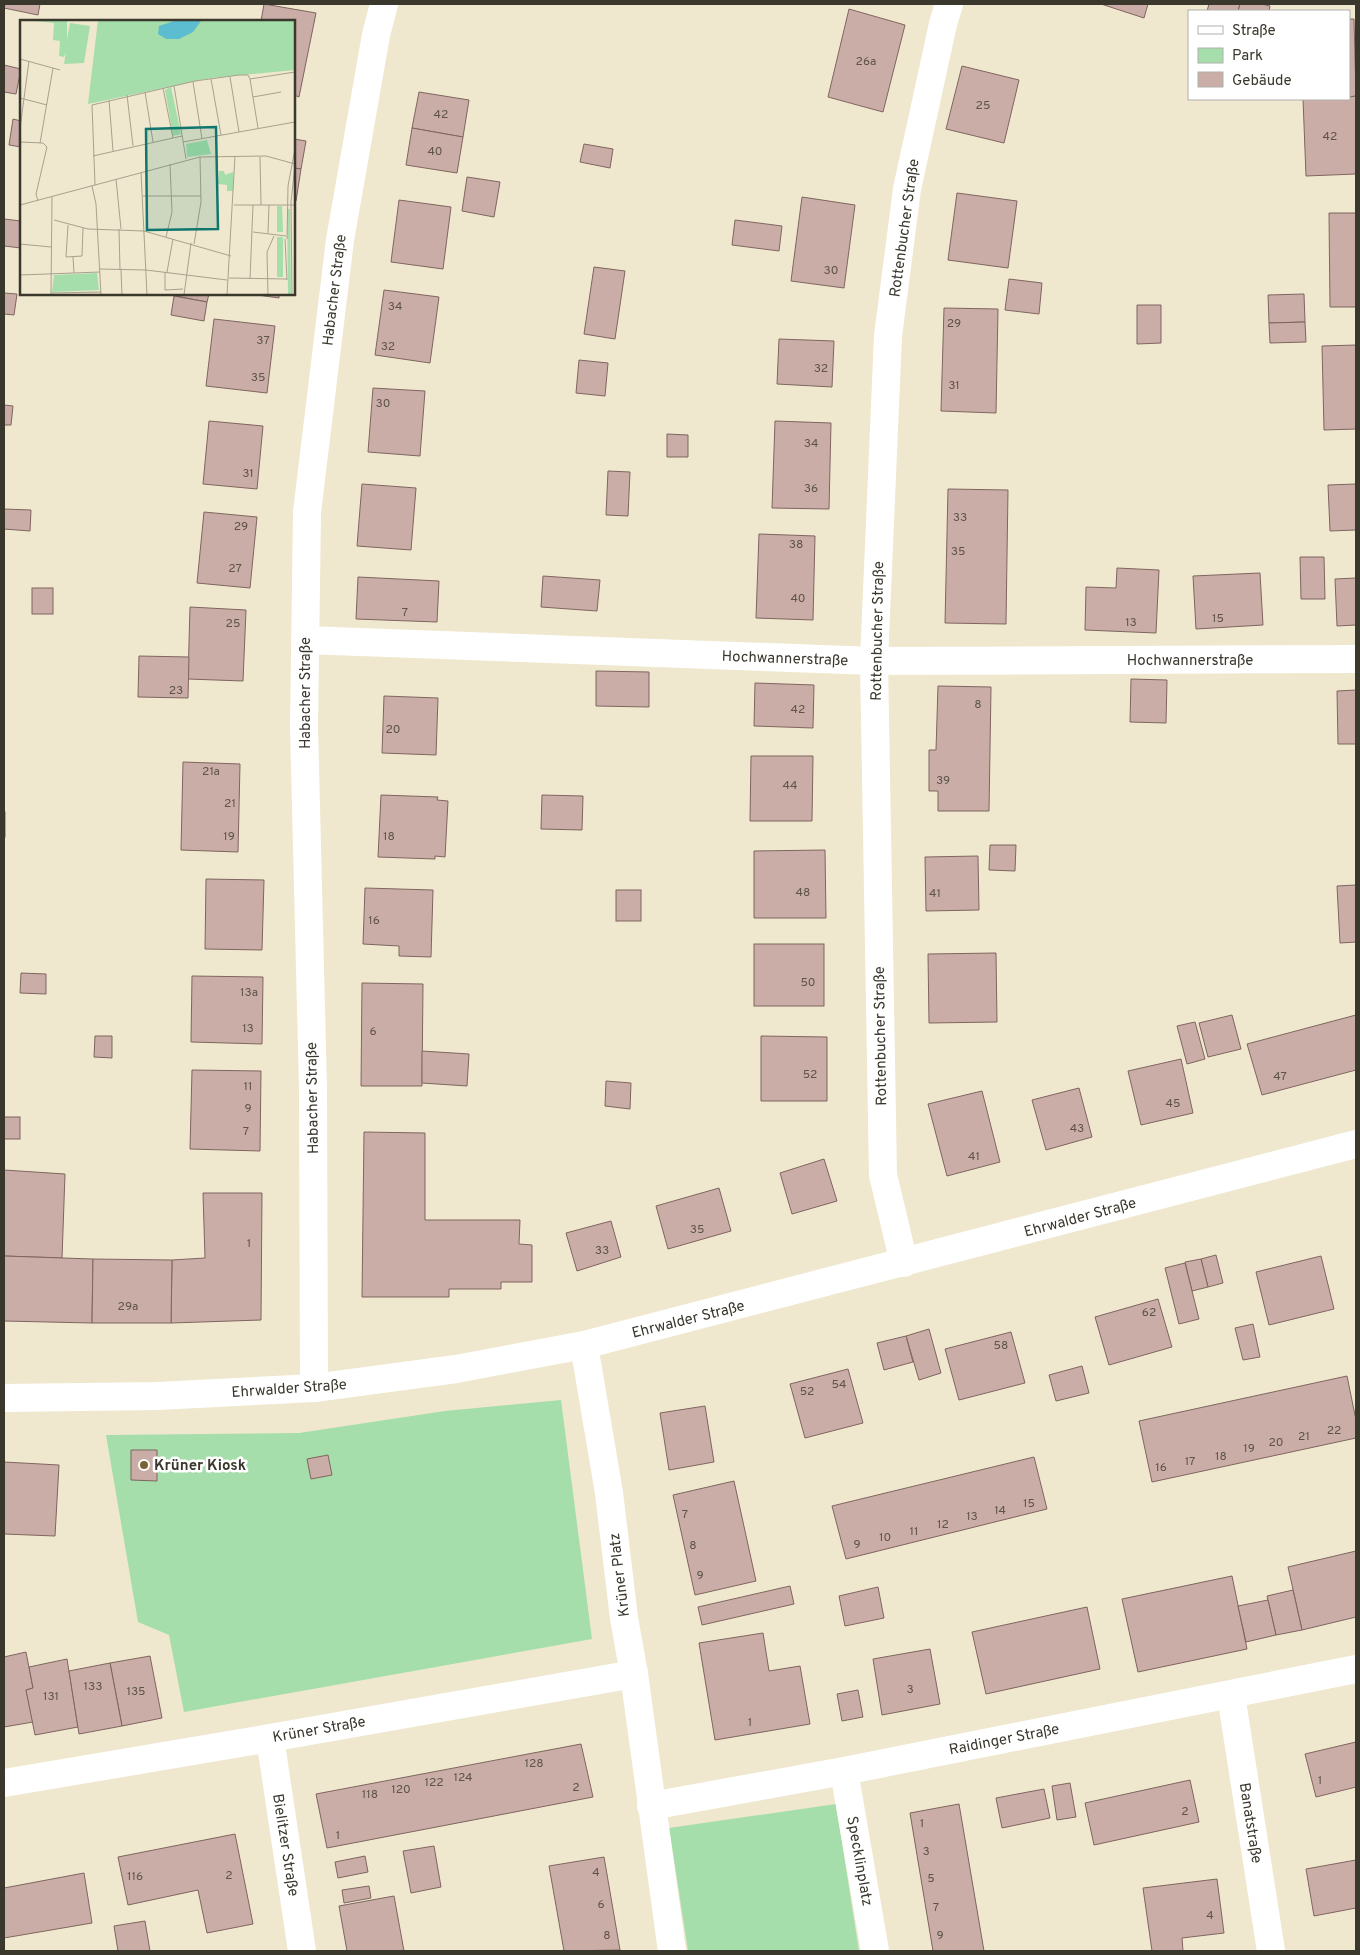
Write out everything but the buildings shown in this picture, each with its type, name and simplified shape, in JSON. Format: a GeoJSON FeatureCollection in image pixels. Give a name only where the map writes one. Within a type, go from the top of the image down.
{"type":"FeatureCollection","features":[{"type":"Feature","properties":{"kind":"street","name":"Habacher Straße"},"geometry":{"type":"LineString","coordinates":[[314,1388],[313,1088],[304,727],[307,512],[340,240],[376,35],[384,4]]}},
{"type":"Feature","properties":{"kind":"street","name":"Rottenbucher Straße"},"geometry":{"type":"LineString","coordinates":[[904,1263],[883,1174],[874,661],[888,336],[907,189],[949,4]]}},
{"type":"Feature","properties":{"kind":"street","name":"Hochwannerstraße"},"geometry":{"type":"LineString","coordinates":[[305,640],[874,661],[1356,659]]}},
{"type":"Feature","properties":{"kind":"street","name":"Ehrwalder Straße"},"geometry":{"type":"LineString","coordinates":[[4,1398],[158,1396],[314,1388],[456,1369],[584,1345],[1356,1144]]}},
{"type":"Feature","properties":{"kind":"street","name":"Krüner Platz"},"geometry":{"type":"LineString","coordinates":[[584,1345],[609,1493],[624,1618],[634,1674],[651,1806]]}},
{"type":"Feature","properties":{"kind":"street","name":"Raidinger Straße"},"geometry":{"type":"LineString","coordinates":[[651,1806],[1356,1669]]}},
{"type":"Feature","properties":{"kind":"street","name":"Krüner Straße"},"geometry":{"type":"LineString","coordinates":[[4,1783],[634,1674]]}},
{"type":"Feature","properties":{"kind":"street","name":"Banatstraße"},"geometry":{"type":"LineString","coordinates":[[1230,1695],[1271,1951]]}},
{"type":"Feature","properties":{"kind":"street","name":"Bielitzer Straße"},"geometry":{"type":"LineString","coordinates":[[270,1738],[302,1951]]}},
{"type":"Feature","properties":{"kind":"street","name":"Specklinplatz"},"geometry":{"type":"LineString","coordinates":[[844,1770],[875,1951]]}},
{"type":"Feature","properties":{"kind":"street"},"geometry":{"type":"LineString","coordinates":[[651,1806],[672,1951]]}},
{"type":"Feature","properties":{"kind":"green space"},"geometry":{"type":"Polygon","coordinates":[[[561,1400],[592,1639],[184,1712],[169,1635],[138,1622],[106,1435],[299,1433],[445,1411],[561,1400]]]}},
{"type":"Feature","properties":{"kind":"green space"},"geometry":{"type":"Polygon","coordinates":[[[836,1804],[859,1951],[688,1951],[669,1828],[836,1804]]]}},
{"type":"Feature","properties":{"kind":"place","name":"Krüner Kiosk"},"geometry":{"type":"Point","coordinates":[144,1465]}}]}
